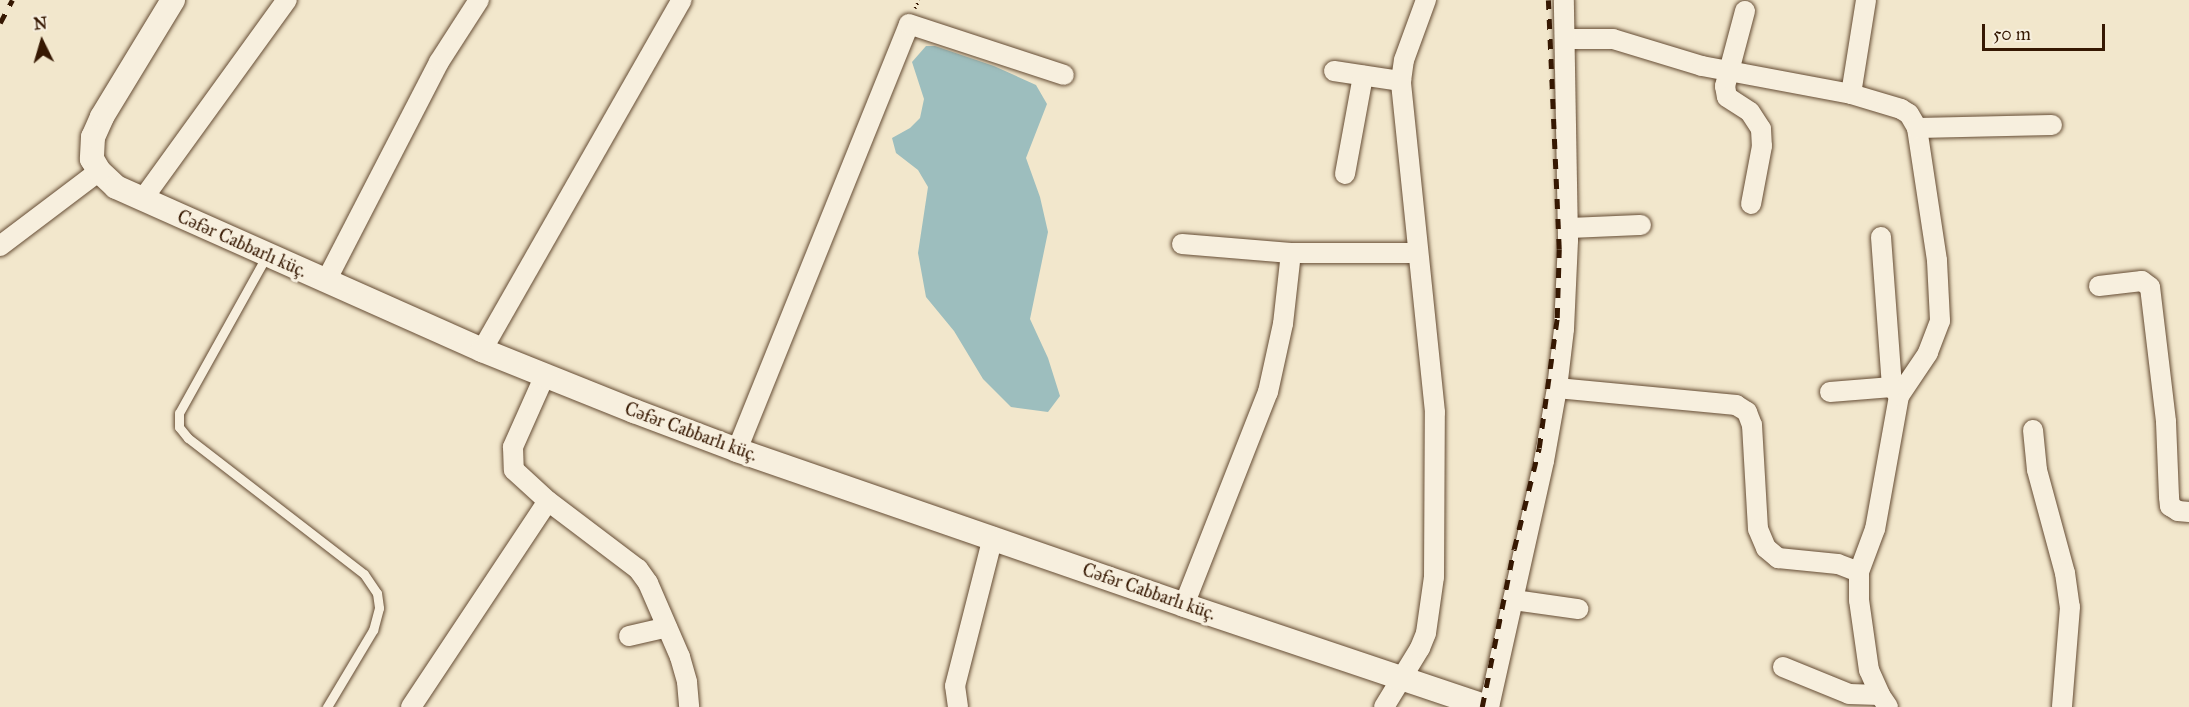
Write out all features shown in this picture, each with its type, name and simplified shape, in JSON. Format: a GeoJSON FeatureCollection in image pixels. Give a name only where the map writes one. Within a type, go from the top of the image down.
{"type":"FeatureCollection","features":[{"type":"Feature","properties":{"kind":"street"},"geometry":{"type":"LineString","coordinates":[[0,246],[99,171],[92,159],[93,136],[172,0]]}},
{"type":"Feature","properties":{"kind":"street"},"geometry":{"type":"LineString","coordinates":[[142,200],[287,0]]}},
{"type":"Feature","properties":{"kind":"street"},"geometry":{"type":"LineString","coordinates":[[326,281],[439,62],[479,0]]}},
{"type":"Feature","properties":{"kind":"street"},"geometry":{"type":"LineString","coordinates":[[482,350],[682,0]]}},
{"type":"Feature","properties":{"kind":"street"},"geometry":{"type":"LineString","coordinates":[[1384,707],[1420,648],[1426,633],[1434,577],[1435,412],[1401,81],[1404,60],[1426,0]]}},
{"type":"Feature","properties":{"kind":"street"},"geometry":{"type":"LineString","coordinates":[[1488,707],[1514,600],[1557,388],[1564,329],[1568,228],[1564,0]]}},
{"type":"Feature","properties":{"kind":"street"},"geometry":{"type":"LineString","coordinates":[[1851,94],[1866,0]]}},
{"type":"Feature","properties":{"kind":"street"},"geometry":{"type":"LineString","coordinates":[[1745,11],[1725,86],[1727,98],[1750,112],[1761,129],[1762,146],[1751,204]]}},
{"type":"Feature","properties":{"kind":"street"},"geometry":{"type":"LineString","coordinates":[[737,450],[909,24],[1064,75]]}},
{"type":"Feature","properties":{"kind":"street"},"geometry":{"type":"LineString","coordinates":[[1566,39],[1613,39],[1702,66],[1851,94],[1901,109],[1909,114],[1917,128],[1937,261],[1940,321],[1928,353],[1895,392],[1830,392]]}},
{"type":"Feature","properties":{"kind":"street"},"geometry":{"type":"LineString","coordinates":[[1334,71],[1401,81]]}},
{"type":"Feature","properties":{"kind":"street"},"geometry":{"type":"LineString","coordinates":[[1345,174],[1363,76]]}},
{"type":"Feature","properties":{"kind":"street"},"geometry":{"type":"LineString","coordinates":[[1917,128],[2052,125]]}},
{"type":"Feature","properties":{"kind":"street","name":"Cəfər Cabbarlı küç."},"geometry":{"type":"LineString","coordinates":[[99,171],[116,187],[142,200],[482,350],[737,450],[1184,605],[1402,677],[1462,703],[1488,707]]}},
{"type":"Feature","properties":{"kind":"street"},"geometry":{"type":"LineString","coordinates":[[1568,228],[1641,225]]}},
{"type":"Feature","properties":{"kind":"street"},"geometry":{"type":"LineString","coordinates":[[1881,237],[1895,392],[1875,529],[1859,573],[1869,670],[1884,701]]}},
{"type":"Feature","properties":{"kind":"street"},"geometry":{"type":"LineString","coordinates":[[1182,244],[1291,254],[1417,253]]}},
{"type":"Feature","properties":{"kind":"street"},"geometry":{"type":"LineString","coordinates":[[1184,605],[1268,392],[1283,324],[1291,254]]}},
{"type":"Feature","properties":{"kind":"street"},"geometry":{"type":"LineString","coordinates":[[2099,286],[2142,281],[2150,287],[2166,422],[2170,506],[2178,511],[2189,512]]}},
{"type":"Feature","properties":{"kind":"street"},"geometry":{"type":"LineString","coordinates":[[545,375],[513,447],[511,460],[514,470],[521,479],[548,501],[638,569],[648,583],[667,627],[684,674],[688,707]]}},
{"type":"Feature","properties":{"kind":"street"},"geometry":{"type":"LineString","coordinates":[[1557,388],[1736,405],[1747,412],[1752,425],[1758,529],[1766,548],[1778,558],[1838,564],[1859,573]]}},
{"type":"Feature","properties":{"kind":"street"},"geometry":{"type":"LineString","coordinates":[[2033,430],[2037,470],[2065,573],[2070,608],[2062,707]]}},
{"type":"Feature","properties":{"kind":"street"},"geometry":{"type":"LineString","coordinates":[[411,707],[548,501]]}},
{"type":"Feature","properties":{"kind":"street"},"geometry":{"type":"LineString","coordinates":[[958,707],[955,686],[993,537]]}},
{"type":"Feature","properties":{"kind":"street"},"geometry":{"type":"LineString","coordinates":[[1514,600],[1578,609]]}},
{"type":"Feature","properties":{"kind":"street"},"geometry":{"type":"LineString","coordinates":[[629,636],[667,627]]}},
{"type":"Feature","properties":{"kind":"street"},"geometry":{"type":"LineString","coordinates":[[1783,667],[1849,694],[1884,701]]}},
{"type":"Feature","properties":{"kind":"lane"},"geometry":{"type":"LineString","coordinates":[[267,255],[179,413],[179,427],[188,438],[364,574],[377,593],[379,608],[373,630],[327,707]]}},
{"type":"Feature","properties":{"kind":"water"},"geometry":{"type":"Polygon","coordinates":[[[926,46],[935,46],[994,66],[1036,85],[1047,104],[1026,158],[1040,197],[1048,232],[1030,319],[1048,358],[1060,396],[1048,412],[1011,407],[983,379],[954,331],[926,297],[918,253],[928,187],[918,170],[896,153],[892,138],[910,128],[920,118],[924,99],[912,62],[926,46]]]}},
{"type":"Feature","properties":{"kind":"railway"},"geometry":{"type":"LineString","coordinates":[[0,23],[12,0]]}},
{"type":"Feature","properties":{"kind":"railway"},"geometry":{"type":"LineString","coordinates":[[1482,707],[1514,549],[1539,448],[1557,318],[1559,249],[1548,0]]}}]}
